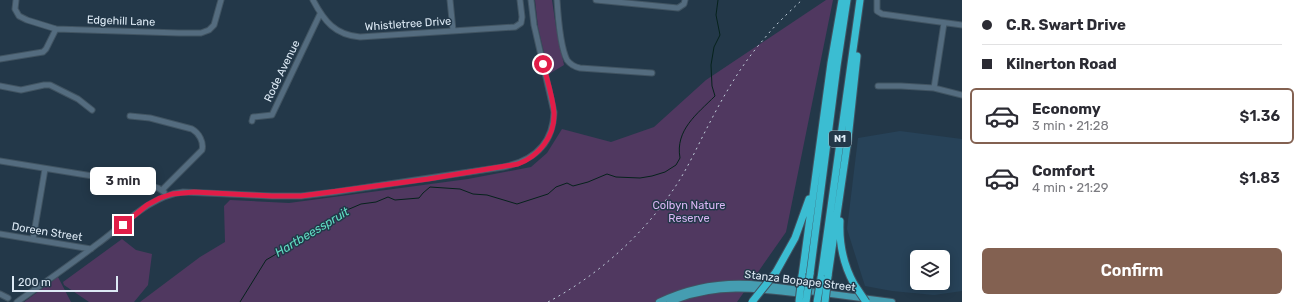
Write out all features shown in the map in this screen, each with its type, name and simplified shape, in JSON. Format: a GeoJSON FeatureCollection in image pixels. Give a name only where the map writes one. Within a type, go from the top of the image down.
{"type":"FeatureCollection","features":[{"type":"Feature","properties":{"kind":"highway"},"geometry":{"type":"LineString","coordinates":[[799,302],[822,126],[842,0]]}},
{"type":"Feature","properties":{"kind":"highway","name":"N1"},"geometry":{"type":"LineString","coordinates":[[806,302],[847,0]]}},
{"type":"Feature","properties":{"kind":"highway"},"geometry":{"type":"LineString","coordinates":[[825,302],[824,277],[844,163],[855,79],[861,0]]}},
{"type":"Feature","properties":{"kind":"highway","name":"N1"},"geometry":{"type":"LineString","coordinates":[[817,302],[824,277],[861,0]]}},
{"type":"Feature","properties":{"kind":"highway"},"geometry":{"type":"LineString","coordinates":[[752,302],[776,272],[795,238],[811,192],[822,126]]}},
{"type":"Feature","properties":{"kind":"highway"},"geometry":{"type":"LineString","coordinates":[[844,163],[840,236],[845,264],[854,284],[866,302]]}},
{"type":"Feature","properties":{"kind":"main road","name":"Stanza Bopape Street"},"geometry":{"type":"LineString","coordinates":[[659,302],[685,292],[705,287],[742,283],[768,285],[892,302]]}},
{"type":"Feature","properties":{"kind":"main road","name":"Stanza Bopape Street"},"geometry":{"type":"LineString","coordinates":[[670,302],[699,292],[740,288],[761,289],[859,302]]}},
{"type":"Feature","properties":{"kind":"street","name":"Edgehill Lane"},"geometry":{"type":"LineString","coordinates":[[16,0],[15,9],[19,16],[56,29],[201,33],[209,30],[214,24],[221,0]]}},
{"type":"Feature","properties":{"kind":"street","name":"Whistletree Drive"},"geometry":{"type":"LineString","coordinates":[[313,0],[320,14],[341,33],[352,37],[515,27],[521,24],[522,17],[520,0]]}},
{"type":"Feature","properties":{"kind":"street"},"geometry":{"type":"LineString","coordinates":[[450,0],[453,30]]}},
{"type":"Feature","properties":{"kind":"street"},"geometry":{"type":"LineString","coordinates":[[17,302],[91,249],[147,205],[172,194],[194,192],[301,196],[503,167],[518,164],[531,158],[544,144],[551,132],[554,120],[553,108],[532,11],[532,0]]}},
{"type":"Feature","properties":{"kind":"street"},"geometry":{"type":"LineString","coordinates":[[556,0],[565,53],[569,62],[580,68],[652,73]]}},
{"type":"Feature","properties":{"kind":"street"},"geometry":{"type":"LineString","coordinates":[[596,0],[678,8],[683,6],[686,0]]}},
{"type":"Feature","properties":{"kind":"street"},"geometry":{"type":"LineString","coordinates":[[877,0],[876,10],[878,13],[962,25]]}},
{"type":"Feature","properties":{"kind":"street","name":"Rode Avenue"},"geometry":{"type":"LineString","coordinates":[[252,121],[253,117],[272,115],[320,14]]}},
{"type":"Feature","properties":{"kind":"street"},"geometry":{"type":"LineString","coordinates":[[934,88],[944,23]]}},
{"type":"Feature","properties":{"kind":"street"},"geometry":{"type":"LineString","coordinates":[[0,59],[43,52],[56,29]]}},
{"type":"Feature","properties":{"kind":"street"},"geometry":{"type":"LineString","coordinates":[[0,86],[21,90],[50,85],[78,99],[92,110]]}},
{"type":"Feature","properties":{"kind":"street"},"geometry":{"type":"LineString","coordinates":[[878,86],[934,88],[962,95]]}},
{"type":"Feature","properties":{"kind":"street"},"geometry":{"type":"LineString","coordinates":[[0,161],[148,185],[163,191],[202,150],[202,142],[197,132],[192,129],[150,118],[130,116]]}},
{"type":"Feature","properties":{"kind":"street"},"geometry":{"type":"LineString","coordinates":[[33,239],[45,169]]}},
{"type":"Feature","properties":{"kind":"street","name":"Doreen Street"},"geometry":{"type":"LineString","coordinates":[[0,234],[91,249]]}},
{"type":"Feature","properties":{"kind":"street"},"geometry":{"type":"LineString","coordinates":[[0,294],[8,298]]}},
{"type":"Feature","properties":{"kind":"shaded area"},"geometry":{"type":"Polygon","coordinates":[[[900,131],[962,139],[962,291],[934,295],[892,291],[865,286],[847,229],[858,138],[900,131]]]}},
{"type":"Feature","properties":{"kind":"green space"},"geometry":{"type":"Polygon","coordinates":[[[535,0],[552,0],[564,65],[549,74],[538,27],[535,0]]]}},
{"type":"Feature","properties":{"kind":"green space","name":"Colbyn Nature Reserve"},"geometry":{"type":"Polygon","coordinates":[[[826,0],[833,0],[786,232],[737,302],[140,302],[200,257],[225,242],[224,206],[230,200],[289,203],[468,179],[531,167],[547,153],[562,129],[611,142],[654,127],[706,80],[826,0]]]}},
{"type":"Feature","properties":{"kind":"green space"},"geometry":{"type":"Polygon","coordinates":[[[122,239],[136,250],[152,254],[148,285],[134,302],[89,302],[64,285],[63,282],[122,239]]]}},
{"type":"Feature","properties":{"kind":"green space"},"geometry":{"type":"Polygon","coordinates":[[[58,277],[71,302],[24,302],[58,277]]]}},
{"type":"Feature","properties":{"kind":"waterway","name":"Hartbeesspruit"},"geometry":{"type":"LineString","coordinates":[[240,302],[266,260],[278,253],[285,246],[288,248],[340,213],[361,204],[376,202],[388,197],[395,200],[419,198],[430,187],[460,189],[473,194],[487,195],[517,204],[548,194],[556,187],[567,183],[573,186],[588,182],[607,174],[616,177],[640,178],[665,172],[676,165],[680,158],[679,148],[681,139],[689,123],[715,96],[712,86],[711,65],[714,47],[720,35],[716,15],[718,0]]}},
{"type":"Feature","properties":{"kind":"railway"},"geometry":{"type":"LineString","coordinates":[[548,302],[584,280],[617,254],[633,239],[661,207],[678,182],[720,103],[740,70],[773,29],[802,0]]}},
{"type":"Feature","properties":{"kind":"route"},"geometry":{"type":"LineString","coordinates":[[123,225],[147,205],[160,198],[183,192],[301,196],[428,179],[518,164],[531,158],[544,144],[554,120],[554,112],[543,64]]}}]}
